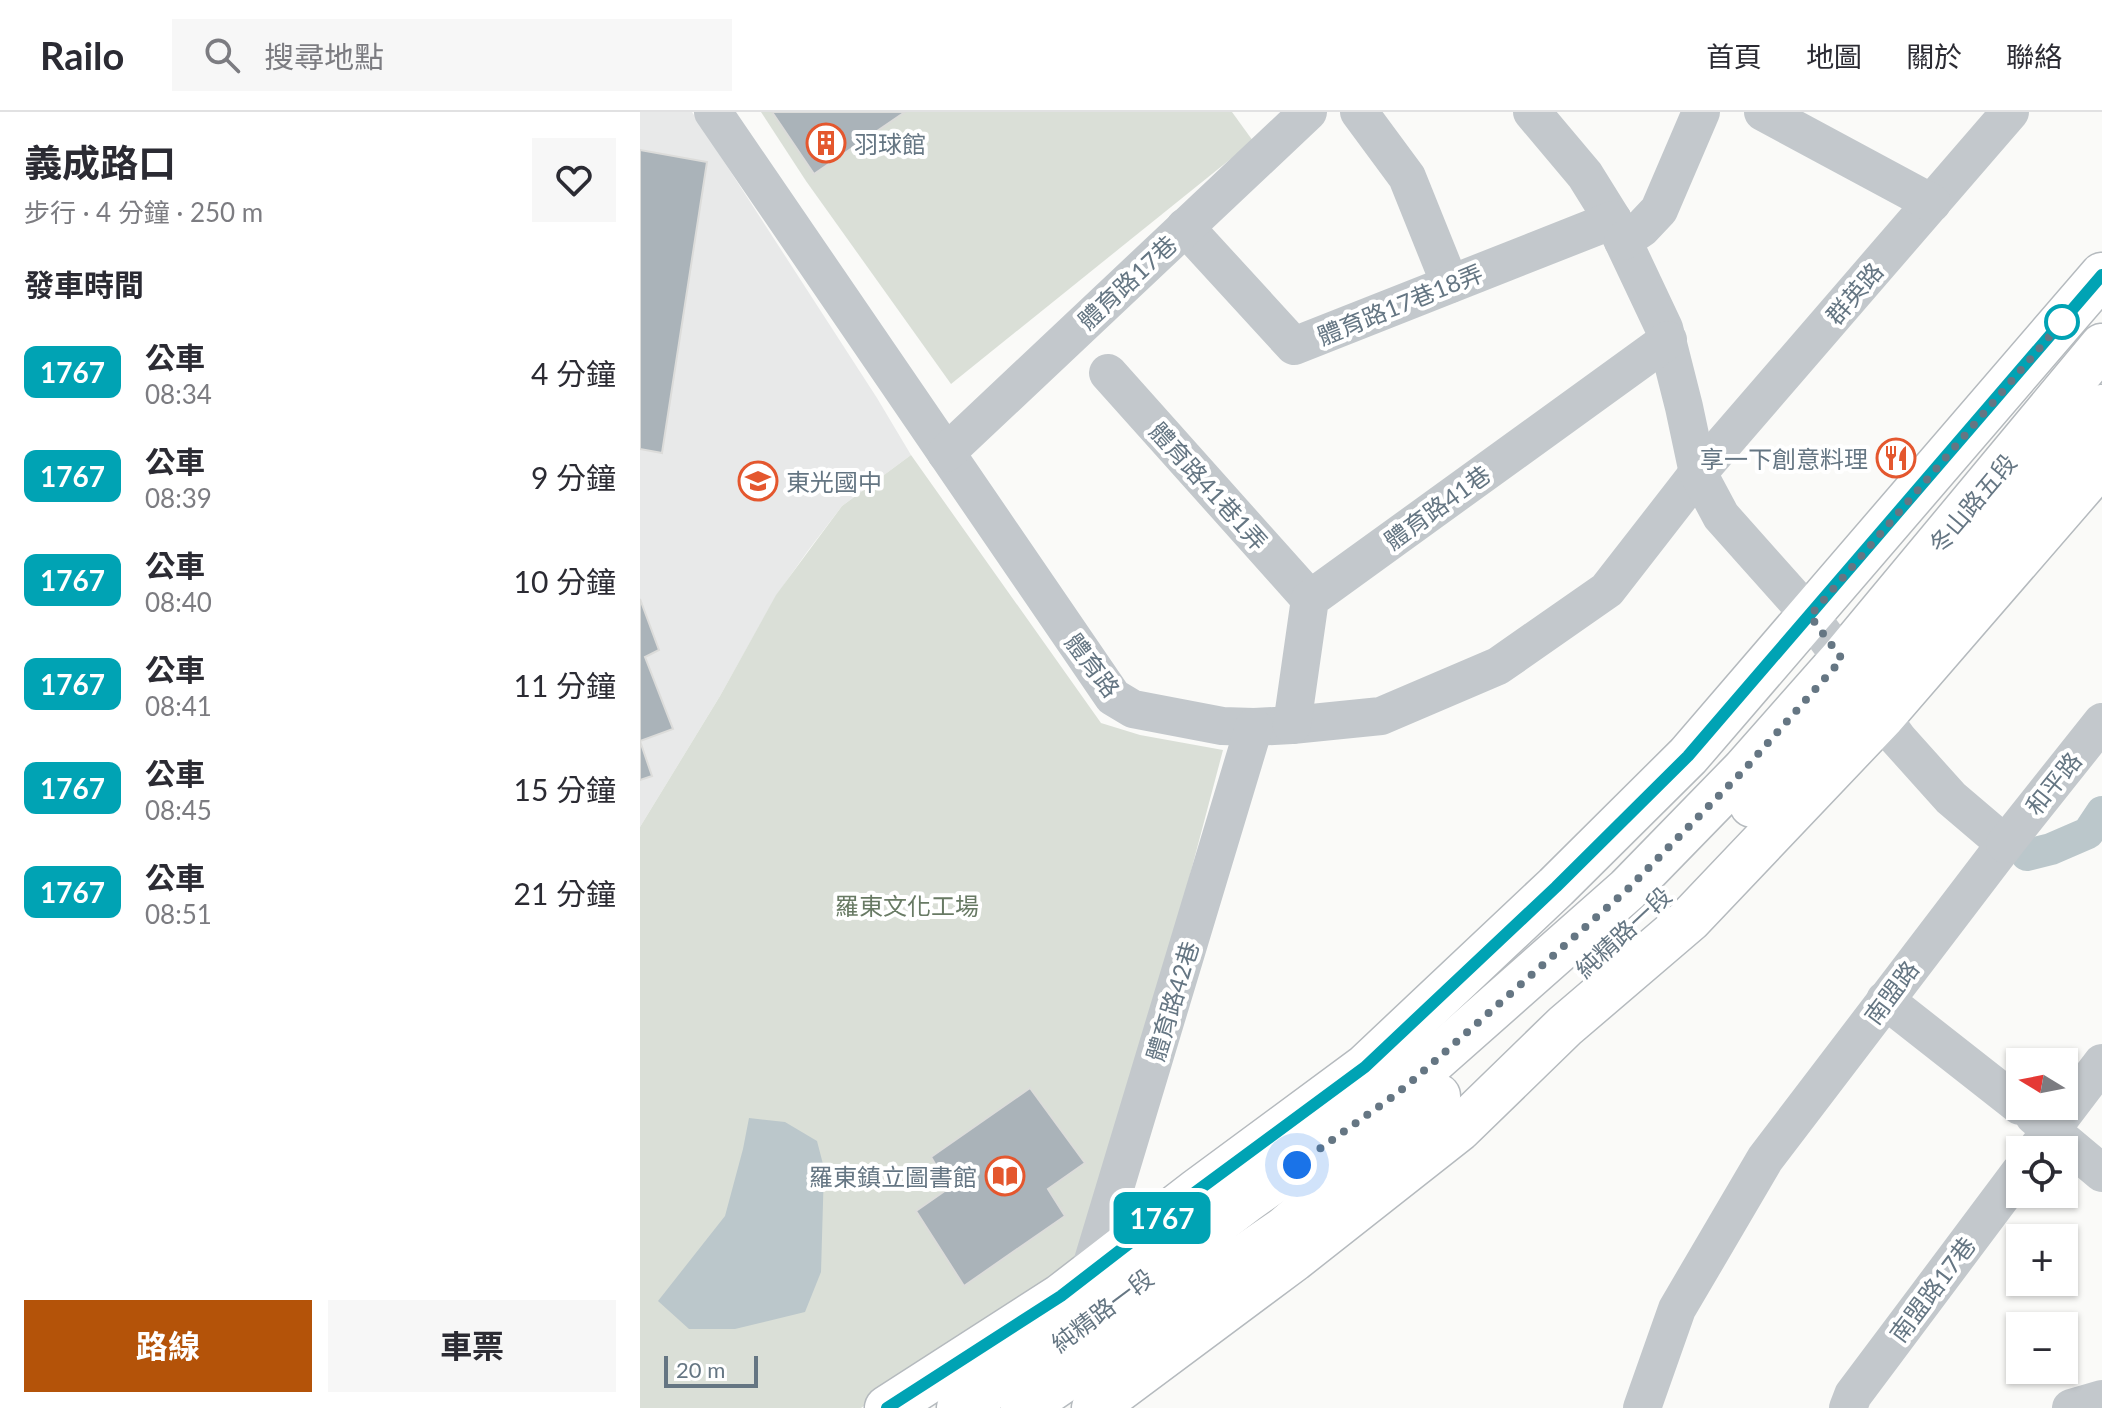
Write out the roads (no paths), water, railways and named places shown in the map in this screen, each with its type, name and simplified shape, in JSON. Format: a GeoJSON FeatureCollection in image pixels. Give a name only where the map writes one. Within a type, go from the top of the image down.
{"type":"FeatureCollection","features":[{"type":"Feature","properties":{"kind":"main road","name":"冬山路五段"},"geometry":{"type":"LineString","coordinates":[[1810,616],[2102,275]]}},
{"type":"Feature","properties":{"kind":"main road","name":"冬山路五段"},"geometry":{"type":"LineString","coordinates":[[1860,689],[2102,346]]}},
{"type":"Feature","properties":{"kind":"main road","name":"冬山路五段"},"geometry":{"type":"LineString","coordinates":[[1860,689],[2102,407]]}},
{"type":"Feature","properties":{"kind":"main road"},"geometry":{"type":"LineString","coordinates":[[1860,689],[2102,463]]}},
{"type":"Feature","properties":{"kind":"main road","name":"純精路一段"},"geometry":{"type":"LineString","coordinates":[[887,1408],[1061,1296],[1365,1067],[1556,887],[1688,756],[1810,616]]}},
{"type":"Feature","properties":{"kind":"main road","name":"純精路一段"},"geometry":{"type":"LineString","coordinates":[[1095,1408],[1294,1259],[1459,1129],[1565,1026],[1689,920],[1860,689]]}},
{"type":"Feature","properties":{"kind":"main road","name":"純精路一段"},"geometry":{"type":"LineString","coordinates":[[959,1408],[1058,1345],[1247,1200],[1395,1095],[1628,889],[1744,770],[1860,689]]}},
{"type":"Feature","properties":{"kind":"main road","name":"純精路一段"},"geometry":{"type":"LineString","coordinates":[[1023,1408],[1283,1230],[1603,953],[1743,815],[1860,689]]}},
{"type":"Feature","properties":{"kind":"street","name":"體育路"},"geometry":{"type":"LineString","coordinates":[[713,112],[1113,697],[1133,709],[1222,726],[1254,727],[1381,716],[1498,666],[1607,590],[1698,473]]}},
{"type":"Feature","properties":{"kind":"street"},"geometry":{"type":"LineString","coordinates":[[1359,112],[1407,177],[1450,284]]}},
{"type":"Feature","properties":{"kind":"street"},"geometry":{"type":"LineString","coordinates":[[1532,112],[1585,175],[1618,231],[1668,340],[1698,473],[1721,516],[1810,616],[1898,739],[1951,798],[2005,844]]}},
{"type":"Feature","properties":{"kind":"street","name":"體育路17巷18弄"},"geometry":{"type":"LineString","coordinates":[[1185,227],[1294,346],[1450,284],[1618,231],[1642,228],[1659,210],[1701,112]]}},
{"type":"Feature","properties":{"kind":"street"},"geometry":{"type":"LineString","coordinates":[[1763,112],[1932,203]]}},
{"type":"Feature","properties":{"kind":"street","name":"群英路"},"geometry":{"type":"LineString","coordinates":[[1698,473],[2010,112]]}},
{"type":"Feature","properties":{"kind":"street","name":"體育路17巷"},"geometry":{"type":"LineString","coordinates":[[946,453],[1185,227],[1285,120]]}},
{"type":"Feature","properties":{"kind":"street","name":"體育路41巷"},"geometry":{"type":"LineString","coordinates":[[1310,599],[1668,340]]}},
{"type":"Feature","properties":{"kind":"street","name":"體育路41巷1弄"},"geometry":{"type":"LineString","coordinates":[[1108,373],[1310,599]]}},
{"type":"Feature","properties":{"kind":"street"},"geometry":{"type":"LineString","coordinates":[[1292,725],[1310,599]]}},
{"type":"Feature","properties":{"kind":"street","name":"和平路"},"geometry":{"type":"LineString","coordinates":[[2005,844],[2102,722]]}},
{"type":"Feature","properties":{"kind":"street","name":"體育路42巷"},"geometry":{"type":"LineString","coordinates":[[1089,1274],[1254,727]]}},
{"type":"Feature","properties":{"kind":"street","name":"南盟路"},"geometry":{"type":"LineString","coordinates":[[1642,1408],[1677,1309],[1765,1159],[2005,844]]}},
{"type":"Feature","properties":{"kind":"street"},"geometry":{"type":"LineString","coordinates":[[1885,1000],[2006,1095]]}},
{"type":"Feature","properties":{"kind":"street"},"geometry":{"type":"LineString","coordinates":[[2047,1136],[2102,1063]]}},
{"type":"Feature","properties":{"kind":"street"},"geometry":{"type":"LineString","coordinates":[[2078,1159],[2102,1173]]}},
{"type":"Feature","properties":{"kind":"street","name":"南盟路17巷"},"geometry":{"type":"LineString","coordinates":[[1848,1408],[1853,1395],[2006,1191]]}},
{"type":"Feature","properties":{"kind":"street"},"geometry":{"type":"LineString","coordinates":[[2071,1408],[2102,1399]]}},
{"type":"Feature","properties":{"kind":"waterway"},"geometry":{"type":"LineString","coordinates":[[2027,855],[2051,849],[2088,833],[2102,812]]}},
{"type":"Feature","properties":{"kind":"place","name":"羽球館"},"geometry":{"type":"Point","coordinates":[826,143]}},
{"type":"Feature","properties":{"kind":"place","name":"享一下創意料理"},"geometry":{"type":"Point","coordinates":[1896,458]}},
{"type":"Feature","properties":{"kind":"place","name":"東光國中"},"geometry":{"type":"Point","coordinates":[758,481]}},
{"type":"Feature","properties":{"kind":"place","name":"羅東鎮立圖書館"},"geometry":{"type":"Point","coordinates":[1005,1176]}},
{"type":"Feature","properties":{"kind":"park label","name":"羅東文化工場"},"geometry":{"type":"Point","coordinates":[907,905]}}]}
